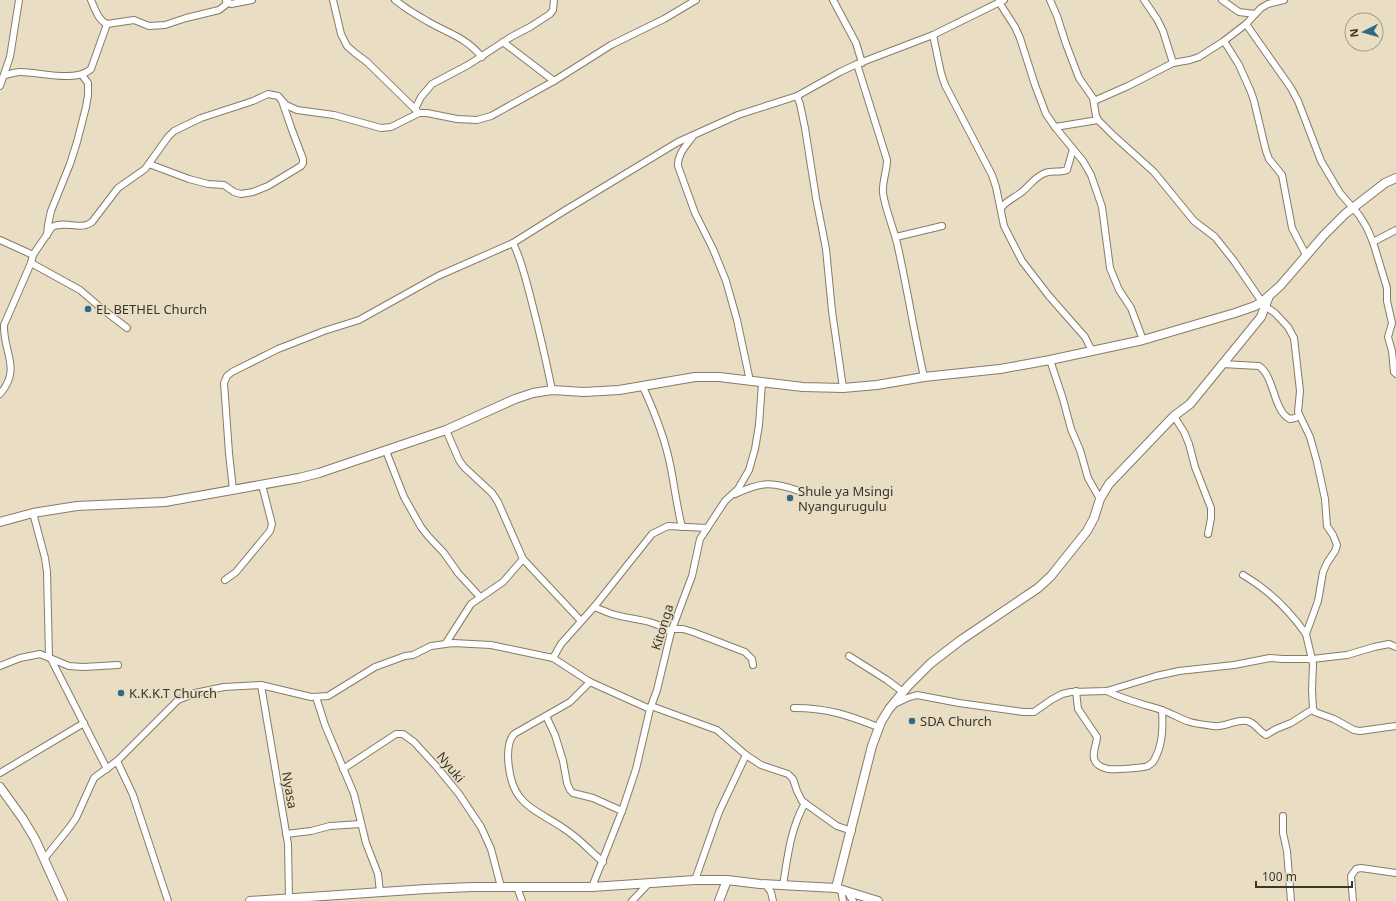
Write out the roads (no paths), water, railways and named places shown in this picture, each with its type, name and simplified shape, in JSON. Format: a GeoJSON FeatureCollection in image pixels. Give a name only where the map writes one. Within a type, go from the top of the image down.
{"type":"FeatureCollection","features":[{"type":"Feature","properties":{"kind":"street"},"geometry":{"type":"LineString","coordinates":[[0,86],[10,57],[19,0]]}},
{"type":"Feature","properties":{"kind":"street"},"geometry":{"type":"LineString","coordinates":[[91,0],[103,23],[107,24],[134,20],[149,26],[165,25],[219,10],[227,2],[231,4],[252,0]]}},
{"type":"Feature","properties":{"kind":"street"},"geometry":{"type":"LineString","coordinates":[[333,0],[341,34],[347,46],[355,54],[367,62],[417,111],[456,119],[477,120],[490,116],[554,82],[611,45],[664,19],[696,0]]}},
{"type":"Feature","properties":{"kind":"street"},"geometry":{"type":"LineString","coordinates":[[395,0],[427,22],[453,33],[468,42],[482,57]]}},
{"type":"Feature","properties":{"kind":"street"},"geometry":{"type":"LineString","coordinates":[[0,394],[8,381],[11,372],[3,335],[4,325],[31,263],[33,255],[52,227],[61,224],[88,226],[118,188],[140,173],[149,164],[174,131],[194,121],[253,101],[268,94],[278,96],[286,105],[296,110],[334,115],[381,128],[391,127],[417,111],[421,97],[432,84],[482,57],[503,42],[550,14],[553,10],[554,0]]}},
{"type":"Feature","properties":{"kind":"street"},"geometry":{"type":"LineString","coordinates":[[833,0],[856,43],[859,64],[887,160],[883,193],[896,237],[924,377]]}},
{"type":"Feature","properties":{"kind":"street"},"geometry":{"type":"LineString","coordinates":[[1050,0],[1079,78],[1092,95],[1098,120],[1154,172],[1194,221],[1215,237],[1264,304],[1288,327],[1294,338],[1300,391],[1298,408],[1299,416],[1310,437],[1318,462],[1325,499],[1327,526],[1333,535],[1336,545],[1335,551],[1323,572],[1318,601],[1306,634]]}},
{"type":"Feature","properties":{"kind":"street"},"geometry":{"type":"LineString","coordinates":[[1144,0],[1163,31],[1173,63]]}},
{"type":"Feature","properties":{"kind":"street"},"geometry":{"type":"LineString","coordinates":[[1222,0],[1239,12],[1255,14]]}},
{"type":"Feature","properties":{"kind":"street"},"geometry":{"type":"LineString","coordinates":[[1094,101],[1128,86],[1173,63],[1195,59],[1224,41],[1268,4],[1284,0]]}},
{"type":"Feature","properties":{"kind":"street"},"geometry":{"type":"LineString","coordinates":[[233,490],[224,392],[224,383],[227,376],[232,372],[278,349],[324,331],[359,320],[438,276],[513,243],[678,142],[738,116],[797,96],[859,64],[933,36],[1001,1],[1020,38],[1046,114],[1054,127],[1083,161],[1091,175],[1102,207],[1110,268],[1119,290],[1130,308],[1143,340]]}},
{"type":"Feature","properties":{"kind":"street"},"geometry":{"type":"LineString","coordinates":[[5,75],[18,72],[68,76],[82,75],[91,69],[107,24]]}},
{"type":"Feature","properties":{"kind":"street"},"geometry":{"type":"LineString","coordinates":[[1246,24],[1291,88],[1298,101],[1321,161],[1340,193],[1364,221],[1374,242],[1390,295],[1387,306],[1394,320],[1388,337],[1392,351],[1394,372],[1396,374]]}},
{"type":"Feature","properties":{"kind":"street"},"geometry":{"type":"LineString","coordinates":[[933,36],[945,85],[992,175],[1001,208],[1004,226],[1022,261],[1049,296],[1085,337],[1092,351]]}},
{"type":"Feature","properties":{"kind":"street"},"geometry":{"type":"LineString","coordinates":[[1224,41],[1239,65],[1251,92],[1266,151],[1269,159],[1282,175],[1292,228],[1306,255]]}},
{"type":"Feature","properties":{"kind":"street"},"geometry":{"type":"LineString","coordinates":[[503,42],[554,82]]}},
{"type":"Feature","properties":{"kind":"street"},"geometry":{"type":"LineString","coordinates":[[47,236],[51,211],[78,142],[86,107],[88,83],[82,75]]}},
{"type":"Feature","properties":{"kind":"street"},"geometry":{"type":"LineString","coordinates":[[797,96],[805,128],[826,249],[834,334],[843,388]]}},
{"type":"Feature","properties":{"kind":"street"},"geometry":{"type":"LineString","coordinates":[[149,164],[188,179],[208,184],[224,185],[238,193],[253,192],[268,186],[301,166],[303,163],[303,159],[282,99]]}},
{"type":"Feature","properties":{"kind":"street"},"geometry":{"type":"LineString","coordinates":[[1054,127],[1098,120]]}},
{"type":"Feature","properties":{"kind":"street"},"geometry":{"type":"LineString","coordinates":[[693,136],[680,154],[678,166],[695,213],[713,249],[726,281],[741,335],[750,381]]}},
{"type":"Feature","properties":{"kind":"street"},"geometry":{"type":"LineString","coordinates":[[1001,208],[1007,201],[1022,192],[1036,178],[1051,172],[1063,172],[1067,170],[1073,149]]}},
{"type":"Feature","properties":{"kind":"street"},"geometry":{"type":"LineString","coordinates":[[843,901],[841,890],[852,831],[872,746],[878,727],[893,705],[903,692],[931,663],[961,640],[1038,588],[1051,576],[1087,531],[1094,518],[1100,499],[1109,484],[1174,416],[1190,404],[1261,317],[1264,304],[1269,296],[1280,286],[1324,235],[1353,207],[1385,183],[1396,178]]}},
{"type":"Feature","properties":{"kind":"street"},"geometry":{"type":"LineString","coordinates":[[896,237],[942,226]]}},
{"type":"Feature","properties":{"kind":"street"},"geometry":{"type":"LineString","coordinates":[[1374,242],[1396,230]]}},
{"type":"Feature","properties":{"kind":"street"},"geometry":{"type":"LineString","coordinates":[[0,240],[33,255]]}},
{"type":"Feature","properties":{"kind":"street"},"geometry":{"type":"LineString","coordinates":[[513,243],[527,286],[547,364],[552,390]]}},
{"type":"Feature","properties":{"kind":"street"},"geometry":{"type":"LineString","coordinates":[[31,263],[80,290],[127,328]]}},
{"type":"Feature","properties":{"kind":"street"},"geometry":{"type":"LineString","coordinates":[[0,522],[34,513],[77,506],[165,502],[262,485],[319,473],[446,430],[515,399],[533,393],[552,390],[584,392],[612,391],[644,387],[695,377],[719,377],[803,387],[843,388],[877,385],[924,377],[1000,369],[1050,360],[1143,340],[1264,304]]}},
{"type":"Feature","properties":{"kind":"street"},"geometry":{"type":"LineString","coordinates":[[1050,360],[1088,478],[1100,499]]}},
{"type":"Feature","properties":{"kind":"street"},"geometry":{"type":"LineString","coordinates":[[1222,364],[1259,366],[1263,368],[1283,414],[1290,419],[1299,416]]}},
{"type":"Feature","properties":{"kind":"street","name":"Kitonga"},"geometry":{"type":"LineString","coordinates":[[592,887],[603,862],[636,769],[650,707],[657,690],[671,631],[692,576],[700,539],[726,501],[732,496],[743,481],[749,470],[755,449],[759,425],[762,383]]}},
{"type":"Feature","properties":{"kind":"street"},"geometry":{"type":"LineString","coordinates":[[644,387],[655,412],[664,440],[682,527]]}},
{"type":"Feature","properties":{"kind":"street"},"geometry":{"type":"LineString","coordinates":[[1174,416],[1184,432],[1189,444],[1195,467],[1211,508],[1208,534]]}},
{"type":"Feature","properties":{"kind":"street"},"geometry":{"type":"LineString","coordinates":[[446,430],[461,464],[492,493],[498,502],[524,559],[581,621]]}},
{"type":"Feature","properties":{"kind":"street"},"geometry":{"type":"LineString","coordinates":[[386,451],[404,497],[421,527],[444,553],[458,573],[480,597]]}},
{"type":"Feature","properties":{"kind":"street"},"geometry":{"type":"LineString","coordinates":[[732,496],[746,489],[773,483],[799,491]]}},
{"type":"Feature","properties":{"kind":"street"},"geometry":{"type":"LineString","coordinates":[[225,580],[236,572],[270,531],[272,524],[262,485]]}},
{"type":"Feature","properties":{"kind":"street"},"geometry":{"type":"LineString","coordinates":[[34,513],[47,572],[50,658],[107,768]]}},
{"type":"Feature","properties":{"kind":"street"},"geometry":{"type":"LineString","coordinates":[[553,658],[561,644],[594,607],[652,534],[668,526],[707,528]]}},
{"type":"Feature","properties":{"kind":"street"},"geometry":{"type":"LineString","coordinates":[[446,643],[466,611],[480,597],[491,592],[503,582],[524,559]]}},
{"type":"Feature","properties":{"kind":"street"},"geometry":{"type":"LineString","coordinates":[[1244,575],[1269,592],[1299,624],[1306,634],[1312,658],[1313,709],[1316,712],[1334,719],[1354,730],[1360,731],[1396,726]]}},
{"type":"Feature","properties":{"kind":"street"},"geometry":{"type":"LineString","coordinates":[[594,607],[612,614],[651,622],[671,631],[683,629],[693,632],[745,652],[752,659],[753,665]]}},
{"type":"Feature","properties":{"kind":"street"},"geometry":{"type":"LineString","coordinates":[[44,859],[76,818],[94,778],[117,761],[178,700],[195,693],[224,687],[261,685],[316,697],[328,696],[367,671],[380,665],[405,656],[413,655],[431,646],[446,643],[491,645],[553,658],[590,682],[650,707],[717,730],[746,755],[761,765],[791,776],[799,796],[805,803],[837,826],[852,831]]}},
{"type":"Feature","properties":{"kind":"street"},"geometry":{"type":"LineString","coordinates":[[893,705],[917,695],[959,703],[1029,713],[1034,712],[1062,694],[1076,691],[1107,691],[1156,676],[1179,671],[1234,665],[1270,658],[1312,658],[1347,655],[1374,646],[1389,644],[1396,647]]}},
{"type":"Feature","properties":{"kind":"street"},"geometry":{"type":"LineString","coordinates":[[0,666],[20,658],[40,654],[69,666],[83,667],[118,665]]}},
{"type":"Feature","properties":{"kind":"street"},"geometry":{"type":"LineString","coordinates":[[849,656],[903,692]]}},
{"type":"Feature","properties":{"kind":"street"},"geometry":{"type":"LineString","coordinates":[[590,682],[570,702],[517,732],[512,737],[508,752],[515,790],[524,802],[571,834],[603,862]]}},
{"type":"Feature","properties":{"kind":"street","name":"Nyasa"},"geometry":{"type":"LineString","coordinates":[[261,685],[288,844],[283,900]]}},
{"type":"Feature","properties":{"kind":"street"},"geometry":{"type":"LineString","coordinates":[[1076,691],[1078,709],[1097,737],[1093,756],[1094,760],[1101,766],[1108,769],[1142,767],[1148,766],[1152,763],[1162,738],[1162,710]]}},
{"type":"Feature","properties":{"kind":"street"},"geometry":{"type":"LineString","coordinates":[[1107,691],[1162,710],[1191,722],[1214,726],[1239,721],[1248,721],[1254,724],[1261,732],[1266,734],[1276,728],[1291,723],[1313,709]]}},
{"type":"Feature","properties":{"kind":"street"},"geometry":{"type":"LineString","coordinates":[[316,697],[325,725],[354,794],[366,843],[378,874],[380,892]]}},
{"type":"Feature","properties":{"kind":"street"},"geometry":{"type":"LineString","coordinates":[[794,708],[813,708],[837,712],[878,727]]}},
{"type":"Feature","properties":{"kind":"street"},"geometry":{"type":"LineString","coordinates":[[546,716],[563,761],[567,783],[570,790],[573,793],[608,804],[622,811]]}},
{"type":"Feature","properties":{"kind":"street"},"geometry":{"type":"LineString","coordinates":[[0,773],[84,723]]}},
{"type":"Feature","properties":{"kind":"street","name":"Nyuki"},"geometry":{"type":"LineString","coordinates":[[343,770],[396,734],[403,734],[414,742],[452,784],[481,827],[493,855],[501,887]]}},
{"type":"Feature","properties":{"kind":"street"},"geometry":{"type":"LineString","coordinates":[[695,880],[719,812],[746,755]]}},
{"type":"Feature","properties":{"kind":"street"},"geometry":{"type":"LineString","coordinates":[[117,761],[133,795],[168,901]]}},
{"type":"Feature","properties":{"kind":"street"},"geometry":{"type":"LineString","coordinates":[[0,787],[23,819],[35,839],[63,901]]}},
{"type":"Feature","properties":{"kind":"street"},"geometry":{"type":"LineString","coordinates":[[783,885],[791,836],[795,823],[805,803]]}},
{"type":"Feature","properties":{"kind":"street"},"geometry":{"type":"LineString","coordinates":[[1283,816],[1283,833],[1287,851],[1291,901]]}},
{"type":"Feature","properties":{"kind":"street"},"geometry":{"type":"LineString","coordinates":[[286,834],[311,831],[330,826],[361,824]]}},
{"type":"Feature","properties":{"kind":"street"},"geometry":{"type":"LineString","coordinates":[[1353,901],[1351,876],[1356,869],[1396,873]]}},
{"type":"Feature","properties":{"kind":"street"},"geometry":{"type":"LineString","coordinates":[[250,901],[283,900],[426,889],[592,887],[695,880],[727,880],[841,890],[878,901]]}},
{"type":"Feature","properties":{"kind":"street"},"geometry":{"type":"LineString","coordinates":[[719,901],[727,880]]}},
{"type":"Feature","properties":{"kind":"street"},"geometry":{"type":"LineString","coordinates":[[632,901],[649,883]]}},
{"type":"Feature","properties":{"kind":"street"},"geometry":{"type":"LineString","coordinates":[[765,884],[771,892],[773,901]]}},
{"type":"Feature","properties":{"kind":"street"},"geometry":{"type":"LineString","coordinates":[[517,887],[522,901]]}},
{"type":"Feature","properties":{"kind":"street"},"geometry":{"type":"LineString","coordinates":[[841,890],[853,901]]}},
{"type":"Feature","properties":{"kind":"place","name":"EL BETHEL Church"},"geometry":{"type":"Point","coordinates":[88,309]}},
{"type":"Feature","properties":{"kind":"place","name":"Shule ya Msingi Nyangurugulu"},"geometry":{"type":"Point","coordinates":[790,498]}},
{"type":"Feature","properties":{"kind":"place","name":"K.K.K.T Church"},"geometry":{"type":"Point","coordinates":[121,693]}},
{"type":"Feature","properties":{"kind":"place","name":"SDA Church"},"geometry":{"type":"Point","coordinates":[912,721]}}]}
